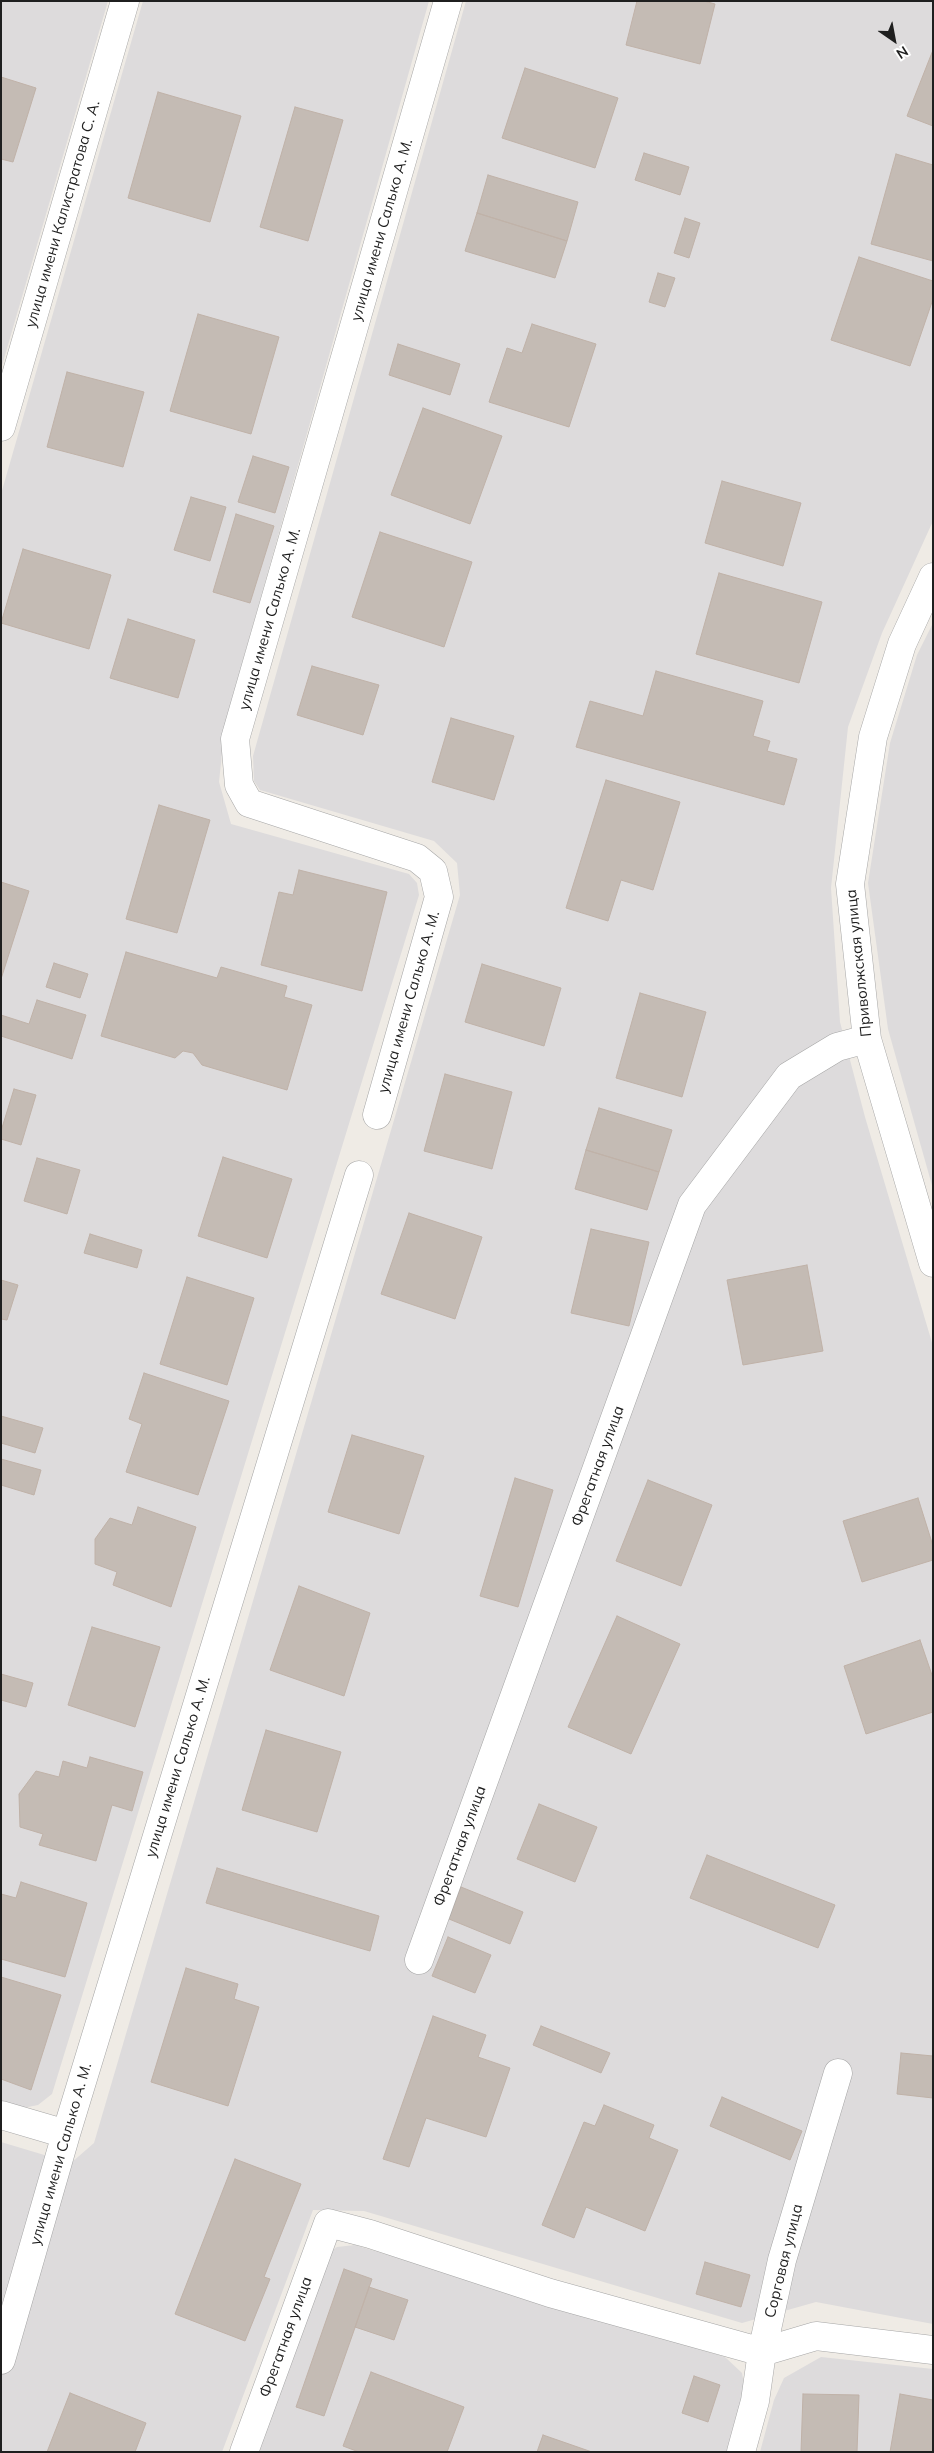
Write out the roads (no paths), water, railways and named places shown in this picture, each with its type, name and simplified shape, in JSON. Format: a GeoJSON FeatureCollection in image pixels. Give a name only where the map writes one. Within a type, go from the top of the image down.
{"type":"FeatureCollection","features":[{"type":"Feature","properties":{"kind":"street","name":"улица имени Калистратова С. А."},"geometry":{"type":"LineString","coordinates":[[1,427],[126,1]]}},
{"type":"Feature","properties":{"kind":"street","name":"улица имени Салько А. М."},"geometry":{"type":"LineString","coordinates":[[377,1115],[439,897],[433,871],[417,858],[249,803],[239,785],[235,739],[448,1]]}},
{"type":"Feature","properties":{"kind":"street","name":"Приволжская улица"},"geometry":{"type":"LineString","coordinates":[[933,578],[902,644],[873,737],[850,884],[867,1038],[933,1263]]}},
{"type":"Feature","properties":{"kind":"street","name":"Фрегатная улица"},"geometry":{"type":"LineString","coordinates":[[419,1960],[692,1205],[789,1076],[837,1047],[867,1038]]}},
{"type":"Feature","properties":{"kind":"street","name":"улица имени Салько А. М."},"geometry":{"type":"LineString","coordinates":[[1,2360],[66,2134],[359,1175]]}},
{"type":"Feature","properties":{"kind":"street","name":"Сорговая улица"},"geometry":{"type":"LineString","coordinates":[[742,2452],[755,2401],[762,2352],[782,2260],[838,2073]]}},
{"type":"Feature","properties":{"kind":"street"},"geometry":{"type":"LineString","coordinates":[[1,2115],[66,2134]]}},
{"type":"Feature","properties":{"kind":"street","name":"Фрегатная улица"},"geometry":{"type":"LineString","coordinates":[[244,2452],[328,2223],[370,2234],[550,2293],[762,2352]]}},
{"type":"Feature","properties":{"kind":"street"},"geometry":{"type":"LineString","coordinates":[[762,2352],[816,2336],[933,2350]]}}]}
